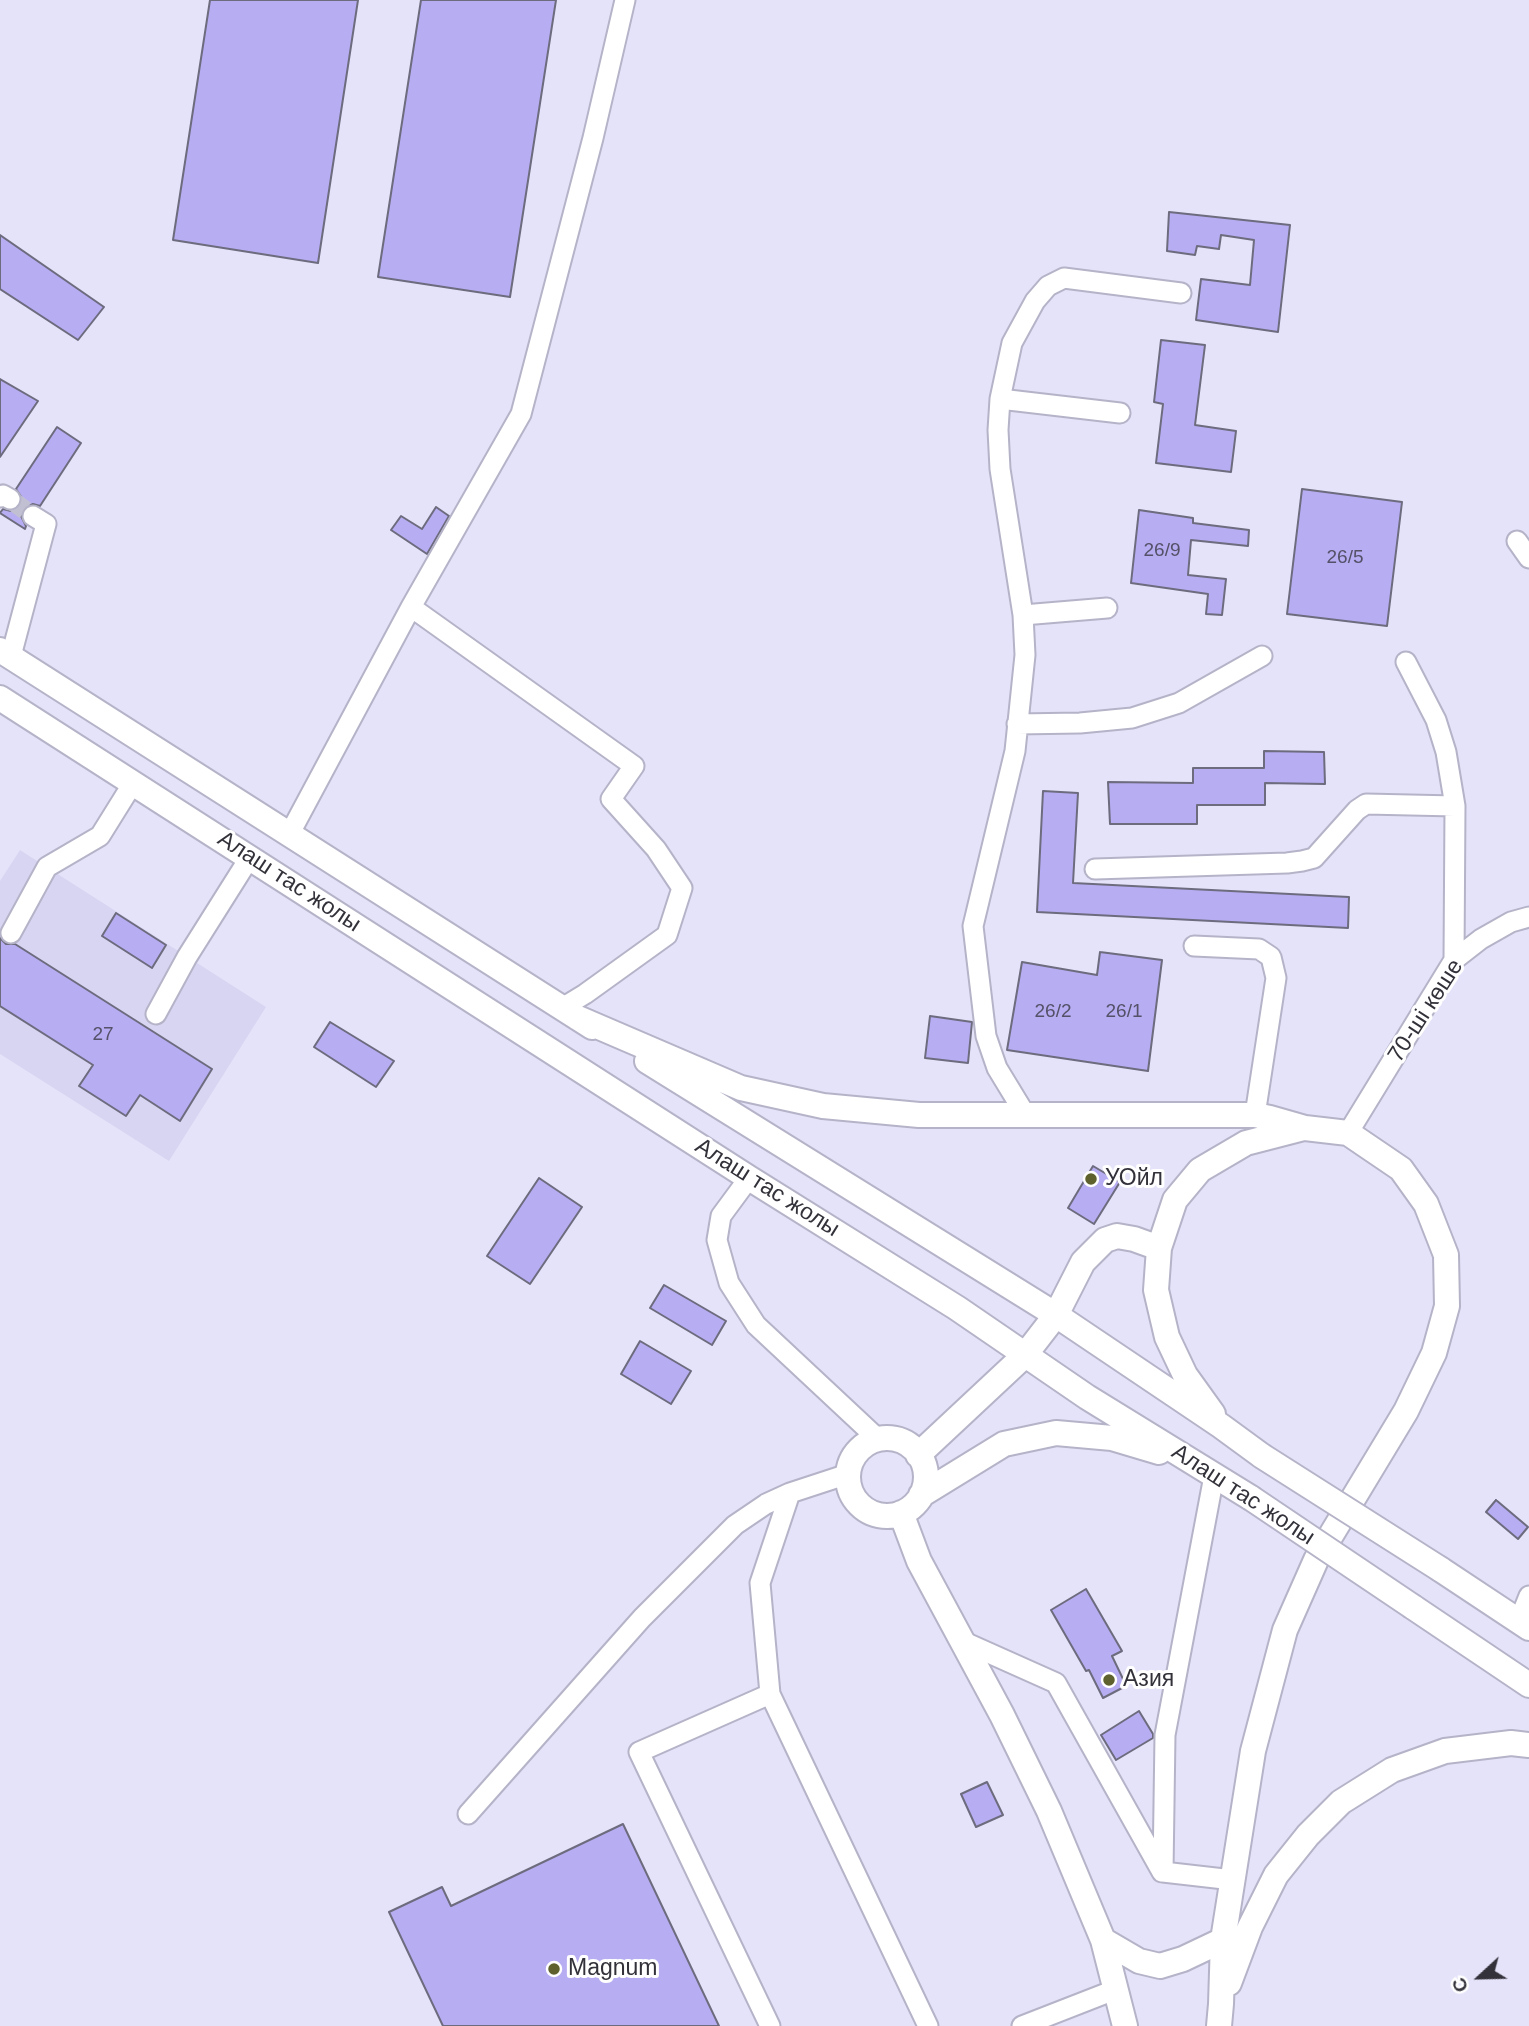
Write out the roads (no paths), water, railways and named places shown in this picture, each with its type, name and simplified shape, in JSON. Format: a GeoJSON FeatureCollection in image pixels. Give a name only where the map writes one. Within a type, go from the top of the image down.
{"type":"FeatureCollection","features":[{"type":"Feature","properties":{"kind":"main road","name":"Алаш тас жолы"},"geometry":{"type":"LineString","coordinates":[[5,653],[570,1013],[1056,1315],[1222,1426],[1262,1456],[1524,1625]]}},
{"type":"Feature","properties":{"kind":"main road","name":"Алаш тас жолы"},"geometry":{"type":"LineString","coordinates":[[0,698],[749,1178],[957,1308],[1087,1397],[1251,1498],[1529,1685]]}},
{"type":"Feature","properties":{"kind":"main road"},"geometry":{"type":"LineString","coordinates":[[570,1013],[741,1088],[823,1106],[919,1115],[1255,1115],[1305,1128],[1348,1133],[1401,1169],[1426,1204],[1446,1255],[1447,1306],[1434,1353],[1406,1411],[1316,1560],[1285,1630],[1253,1751],[1223,1940],[1220,2015]]}},
{"type":"Feature","properties":{"kind":"main road"},"geometry":{"type":"LineString","coordinates":[[1222,1426],[1185,1375],[1167,1337],[1156,1290],[1159,1248],[1175,1200],[1200,1170],[1246,1143],[1305,1128]]}},
{"type":"Feature","properties":{"kind":"main road"},"geometry":{"type":"LineString","coordinates":[[918,1455],[1026,1355],[1056,1315],[1083,1262],[1105,1240],[1117,1236],[1159,1248]]}},
{"type":"Feature","properties":{"kind":"main road"},"geometry":{"type":"LineString","coordinates":[[921,1495],[925,1485],[923,1464],[911,1447],[901,1441],[878,1439],[858,1451],[851,1462],[849,1487],[854,1499],[863,1508],[888,1516],[909,1509],[921,1495],[1004,1444],[1056,1433],[1112,1438],[1192,1462]]}},
{"type":"Feature","properties":{"kind":"main road"},"geometry":{"type":"LineString","coordinates":[[901,1513],[919,1561],[1002,1715],[1049,1811],[1103,1940],[1125,2026]]}},
{"type":"Feature","properties":{"kind":"main road"},"geometry":{"type":"LineString","coordinates":[[1220,2015],[1250,1927],[1276,1875],[1308,1835],[1342,1802],[1392,1770],[1445,1751],[1511,1743],[1529,1745]]}},
{"type":"Feature","properties":{"kind":"main road"},"geometry":{"type":"LineString","coordinates":[[1103,1940],[1139,1961],[1160,1966],[1183,1959],[1223,1940]]}},
{"type":"Feature","properties":{"kind":"lane"},"geometry":{"type":"LineString","coordinates":[[290,833],[411,607],[521,414],[593,138],[625,0]]}},
{"type":"Feature","properties":{"kind":"lane"},"geometry":{"type":"LineString","coordinates":[[1025,1114],[997,1068],[986,1036],[973,926],[1015,751],[1025,655],[1023,615],[1000,469],[1000,399],[1012,343],[1035,300],[1048,286],[1064,278],[1181,293]]}},
{"type":"Feature","properties":{"kind":"lane"},"geometry":{"type":"LineString","coordinates":[[1000,399],[1120,414]]}},
{"type":"Feature","properties":{"kind":"lane"},"geometry":{"type":"LineString","coordinates":[[5,653],[46,524],[33,516]]}},
{"type":"Feature","properties":{"kind":"lane"},"geometry":{"type":"LineString","coordinates":[[1517,541],[1529,558]]}},
{"type":"Feature","properties":{"kind":"lane"},"geometry":{"type":"LineString","coordinates":[[411,607],[634,766],[611,799],[656,849],[682,888],[667,934],[585,994],[570,1013]]}},
{"type":"Feature","properties":{"kind":"lane"},"geometry":{"type":"LineString","coordinates":[[1023,615],[1107,608]]}},
{"type":"Feature","properties":{"kind":"lane"},"geometry":{"type":"LineString","coordinates":[[1017,724],[1080,723],[1132,718],[1179,703],[1262,656]]}},
{"type":"Feature","properties":{"kind":"lane"},"geometry":{"type":"LineString","coordinates":[[1406,662],[1436,720],[1446,752],[1455,806],[1454,960]]}},
{"type":"Feature","properties":{"kind":"lane"},"geometry":{"type":"LineString","coordinates":[[11,933],[47,867],[100,836],[133,783]]}},
{"type":"Feature","properties":{"kind":"lane"},"geometry":{"type":"LineString","coordinates":[[1095,869],[1302,862],[1314,858],[1357,810],[1366,804],[1455,806]]}},
{"type":"Feature","properties":{"kind":"lane"},"geometry":{"type":"LineString","coordinates":[[156,1014],[187,957],[250,857]]}},
{"type":"Feature","properties":{"kind":"lane","name":"70-ші көше"},"geometry":{"type":"LineString","coordinates":[[1348,1133],[1454,960],[1481,939],[1511,922],[1529,917]]}},
{"type":"Feature","properties":{"kind":"lane"},"geometry":{"type":"LineString","coordinates":[[1194,946],[1258,949],[1271,957],[1276,978],[1255,1115]]}},
{"type":"Feature","properties":{"kind":"lane"},"geometry":{"type":"LineString","coordinates":[[749,1178],[721,1216],[717,1240],[729,1283],[756,1325],[878,1439]]}},
{"type":"Feature","properties":{"kind":"lane"},"geometry":{"type":"LineString","coordinates":[[468,1814],[651,1608],[735,1525],[766,1504],[790,1493],[848,1474]]}},
{"type":"Feature","properties":{"kind":"lane"},"geometry":{"type":"LineString","coordinates":[[1163,1872],[1165,1735],[1214,1476]]}},
{"type":"Feature","properties":{"kind":"lane"},"geometry":{"type":"LineString","coordinates":[[790,1493],[760,1583],[770,1695],[928,2026]]}},
{"type":"Feature","properties":{"kind":"lane"},"geometry":{"type":"LineString","coordinates":[[1524,1625],[1529,1596]]}},
{"type":"Feature","properties":{"kind":"lane"},"geometry":{"type":"LineString","coordinates":[[962,1641],[1056,1683],[1163,1872]]}},
{"type":"Feature","properties":{"kind":"lane"},"geometry":{"type":"LineString","coordinates":[[770,1695],[639,1752],[770,2026]]}},
{"type":"Feature","properties":{"kind":"lane"},"geometry":{"type":"LineString","coordinates":[[1163,1872],[1233,1880]]}},
{"type":"Feature","properties":{"kind":"lane"},"geometry":{"type":"LineString","coordinates":[[1022,2026],[1117,1989]]}},
{"type":"Feature","properties":{"kind":"tunnel"},"geometry":{"type":"LineString","coordinates":[[10,499],[33,516]]}},
{"type":"Feature","properties":{"kind":"place","name":"УОйл"},"geometry":{"type":"Point","coordinates":[1091,1179]}},
{"type":"Feature","properties":{"kind":"place","name":"Азия"},"geometry":{"type":"Point","coordinates":[1109,1680]}},
{"type":"Feature","properties":{"kind":"place","name":"Magnum"},"geometry":{"type":"Point","coordinates":[554,1969]}}]}
